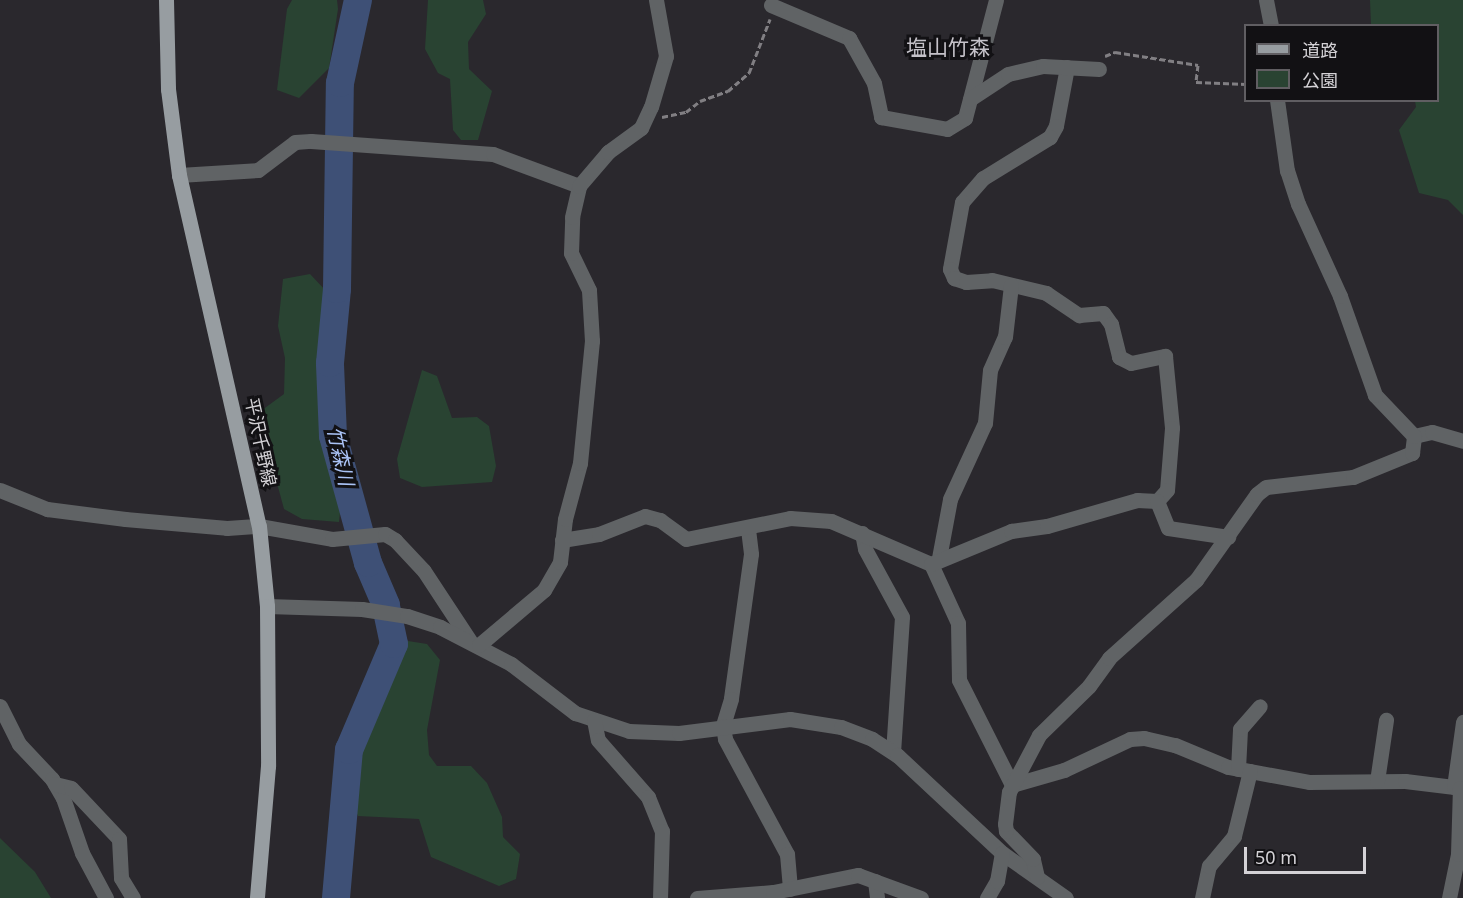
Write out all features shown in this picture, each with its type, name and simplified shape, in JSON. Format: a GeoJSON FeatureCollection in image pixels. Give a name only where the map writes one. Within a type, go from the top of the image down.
{"type":"FeatureCollection","features":[{"type":"Feature","properties":{"kind":"main road","name":"平沢千野線"},"geometry":{"type":"LineString","coordinates":[[166,0],[167,77],[179,175],[259,526],[267,606],[268,766],[257,898]]}},
{"type":"Feature","properties":{"kind":"street"},"geometry":{"type":"LineString","coordinates":[[475,643],[552,581],[560,562],[562,540],[580,464],[592,340],[589,290],[570,245],[579,186],[608,152],[640,128],[645,119],[666,56],[656,0]]}},
{"type":"Feature","properties":{"kind":"street"},"geometry":{"type":"LineString","coordinates":[[771,5],[849,38],[874,83],[881,117],[947,129],[965,118],[996,0]]}},
{"type":"Feature","properties":{"kind":"street"},"geometry":{"type":"LineString","coordinates":[[1266,0],[1271,24]]}},
{"type":"Feature","properties":{"kind":"street"},"geometry":{"type":"LineString","coordinates":[[970,99],[1008,74],[1043,66],[1100,69]]}},
{"type":"Feature","properties":{"kind":"street"},"geometry":{"type":"LineString","coordinates":[[1067,67],[1056,126],[1050,137],[983,178],[962,202],[949,257],[954,278],[1011,285],[1046,293],[1079,315],[1103,313],[1111,324],[1119,357],[1131,363],[1165,356],[1173,428],[1167,490],[1157,501]]}},
{"type":"Feature","properties":{"kind":"street"},"geometry":{"type":"LineString","coordinates":[[1277,102],[1287,171],[1340,296],[1375,395],[1414,436]]}},
{"type":"Feature","properties":{"kind":"street"},"geometry":{"type":"LineString","coordinates":[[179,175],[258,170],[295,142],[311,141],[493,154],[579,186]]}},
{"type":"Feature","properties":{"kind":"street"},"geometry":{"type":"LineString","coordinates":[[1011,285],[1005,337],[990,370],[985,423],[950,499],[935,561],[958,623],[959,680],[1012,785]]}},
{"type":"Feature","properties":{"kind":"street"},"geometry":{"type":"LineString","coordinates":[[1414,436],[1432,432],[1463,441]]}},
{"type":"Feature","properties":{"kind":"street"},"geometry":{"type":"LineString","coordinates":[[1036,877],[1033,859],[1005,831],[1012,785],[1039,735],[1089,686],[1109,657],[1196,579],[1257,494],[1266,487],[1324,483],[1353,477],[1412,453],[1414,436]]}},
{"type":"Feature","properties":{"kind":"street"},"geometry":{"type":"LineString","coordinates":[[0,490],[47,509],[227,528],[259,526],[332,539],[375,533],[395,540],[424,571],[475,643]]}},
{"type":"Feature","properties":{"kind":"street"},"geometry":{"type":"LineString","coordinates":[[562,540],[599,534],[645,516],[660,519],[686,539],[748,529],[790,518],[831,521],[935,561],[1011,531],[1047,526],[1137,500],[1157,501]]}},
{"type":"Feature","properties":{"kind":"street"},"geometry":{"type":"LineString","coordinates":[[1157,501],[1168,528],[1228,537]]}},
{"type":"Feature","properties":{"kind":"street"},"geometry":{"type":"LineString","coordinates":[[748,529],[751,554],[731,699],[723,726],[725,739],[787,854],[790,889]]}},
{"type":"Feature","properties":{"kind":"street"},"geometry":{"type":"LineString","coordinates":[[862,533],[865,549],[902,616],[893,752]]}},
{"type":"Feature","properties":{"kind":"street"},"geometry":{"type":"LineString","coordinates":[[267,606],[362,609],[407,616],[475,643],[511,664],[575,713],[594,720],[655,734],[766,720],[813,721],[872,739],[921,773],[1002,853],[1066,898]]}},
{"type":"Feature","properties":{"kind":"street"},"geometry":{"type":"LineString","coordinates":[[1202,898],[1209,866],[1234,836],[1244,770],[1240,729],[1260,705]]}},
{"type":"Feature","properties":{"kind":"street"},"geometry":{"type":"LineString","coordinates":[[0,706],[19,744],[55,783],[82,853],[106,898]]}},
{"type":"Feature","properties":{"kind":"street"},"geometry":{"type":"LineString","coordinates":[[594,720],[598,740],[648,797],[662,831],[660,898]]}},
{"type":"Feature","properties":{"kind":"street"},"geometry":{"type":"LineString","coordinates":[[1377,781],[1386,720]]}},
{"type":"Feature","properties":{"kind":"street"},"geometry":{"type":"LineString","coordinates":[[1449,898],[1458,854],[1463,722]]}},
{"type":"Feature","properties":{"kind":"street"},"geometry":{"type":"LineString","coordinates":[[1012,785],[1064,770],[1130,739],[1144,738],[1175,745],[1244,770],[1309,782],[1377,781],[1459,787]]}},
{"type":"Feature","properties":{"kind":"street"},"geometry":{"type":"LineString","coordinates":[[55,783],[71,788],[119,838],[121,878],[133,898]]}},
{"type":"Feature","properties":{"kind":"street"},"geometry":{"type":"LineString","coordinates":[[987,898],[997,881],[1002,853]]}},
{"type":"Feature","properties":{"kind":"street"},"geometry":{"type":"LineString","coordinates":[[697,898],[790,889],[849,876],[875,881],[921,898]]}},
{"type":"Feature","properties":{"kind":"street"},"geometry":{"type":"LineString","coordinates":[[875,881],[878,898]]}},
{"type":"Feature","properties":{"kind":"path"},"geometry":{"type":"LineString","coordinates":[[645,119],[686,112],[700,101],[728,91],[749,73],[767,31],[771,5]]}},
{"type":"Feature","properties":{"kind":"path"},"geometry":{"type":"LineString","coordinates":[[1100,69],[1106,55],[1115,52],[1198,65],[1196,82],[1244,84]]}},
{"type":"Feature","properties":{"kind":"green space"},"geometry":{"type":"Polygon","coordinates":[[[292,0],[337,0],[338,9],[329,68],[299,98],[277,90],[287,9],[292,0]]]}},
{"type":"Feature","properties":{"kind":"green space"},"geometry":{"type":"Polygon","coordinates":[[[428,0],[483,0],[486,14],[468,42],[469,69],[492,91],[478,140],[461,140],[453,130],[450,79],[438,73],[425,49],[428,0]]]}},
{"type":"Feature","properties":{"kind":"green space"},"geometry":{"type":"Polygon","coordinates":[[[1370,0],[1463,0],[1463,215],[1448,200],[1419,193],[1399,130],[1416,107],[1415,102],[1439,102],[1439,24],[1371,24],[1370,0]]]}},
{"type":"Feature","properties":{"kind":"green space"},"geometry":{"type":"Polygon","coordinates":[[[310,274],[327,292],[325,388],[331,464],[342,494],[339,522],[302,519],[284,509],[258,413],[284,394],[285,358],[278,326],[283,279],[310,274]]]}},
{"type":"Feature","properties":{"kind":"green space"},"geometry":{"type":"Polygon","coordinates":[[[422,370],[437,376],[452,418],[477,417],[489,426],[496,466],[492,482],[422,487],[400,478],[397,459],[422,370]]]}},
{"type":"Feature","properties":{"kind":"green space"},"geometry":{"type":"Polygon","coordinates":[[[408,641],[427,644],[440,660],[427,730],[429,755],[437,766],[471,766],[487,783],[502,817],[503,837],[520,854],[516,879],[499,886],[431,857],[419,819],[358,816],[351,799],[359,751],[372,711],[408,641]]]}},
{"type":"Feature","properties":{"kind":"green space"},"geometry":{"type":"Polygon","coordinates":[[[0,838],[35,872],[51,898],[0,898],[0,838]]]}},
{"type":"Feature","properties":{"kind":"waterway","name":"竹森川"},"geometry":{"type":"LineString","coordinates":[[336,898],[349,750],[394,644],[386,605],[368,563],[333,436],[330,363],[337,289],[340,83],[358,0]]}},
{"type":"Feature","properties":{"kind":"district","name":"塩山竹森"},"geometry":{"type":"Point","coordinates":[948,47]}}]}
